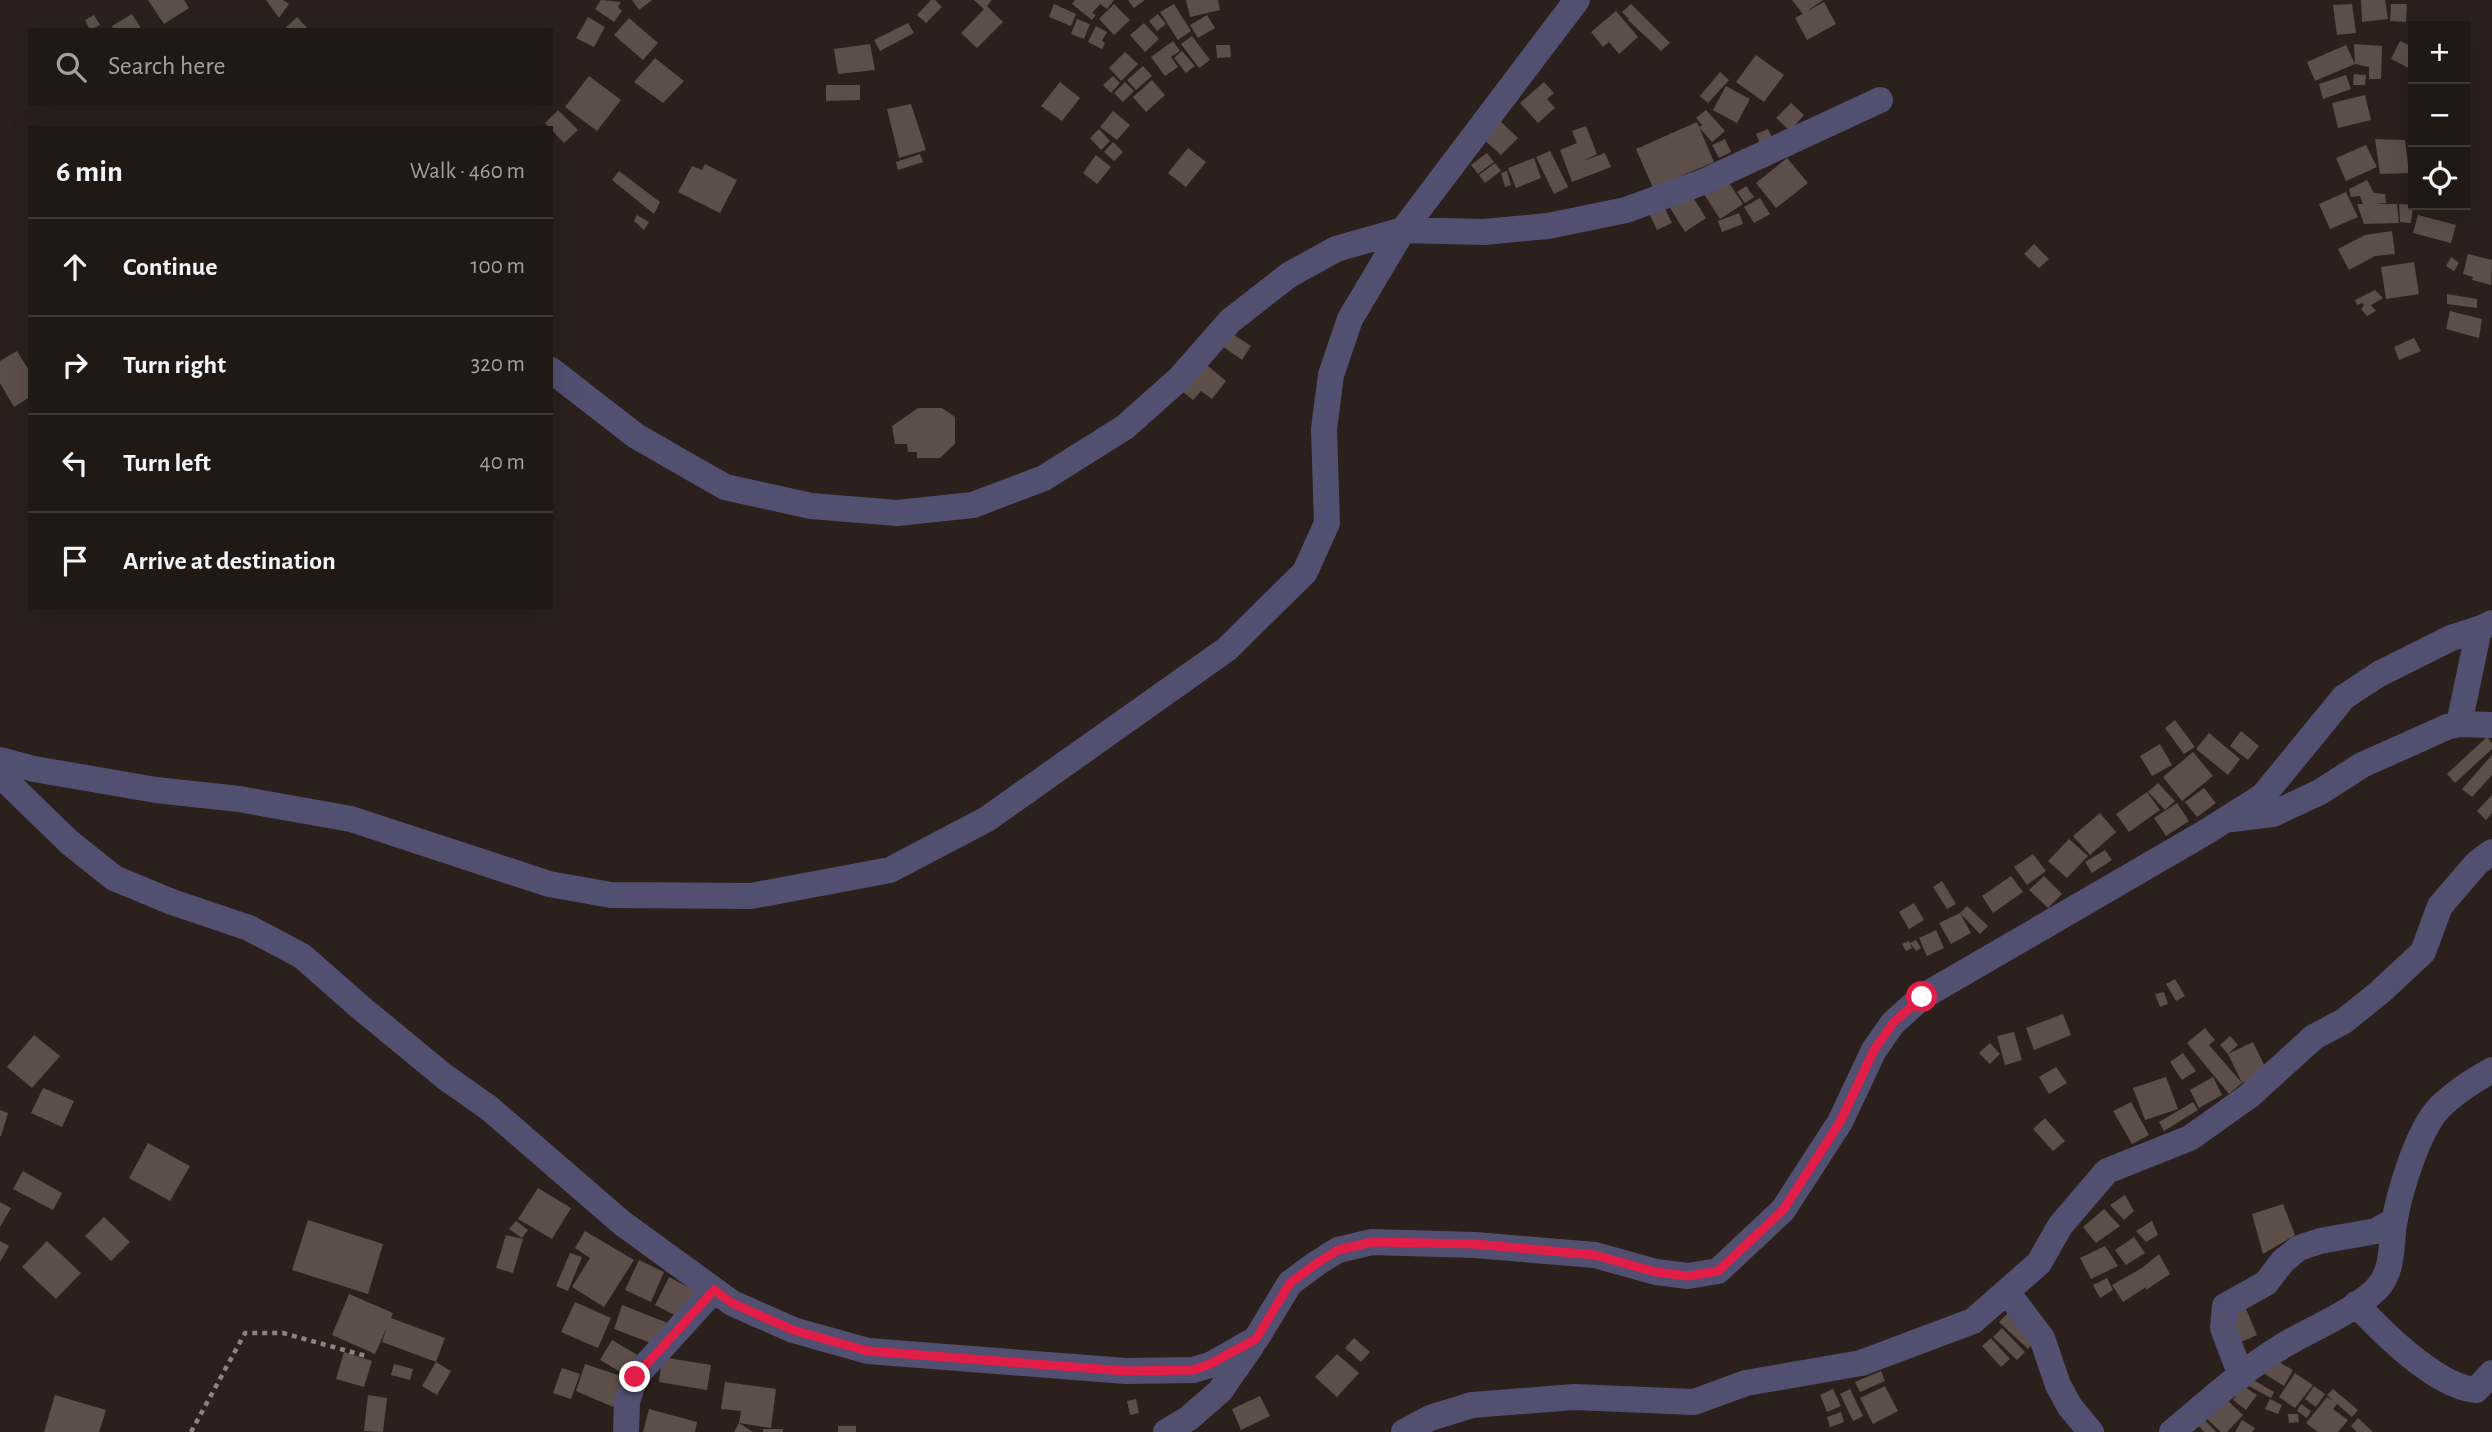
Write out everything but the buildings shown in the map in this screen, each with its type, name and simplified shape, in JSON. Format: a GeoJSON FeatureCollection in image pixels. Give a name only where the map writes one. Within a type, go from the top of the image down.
{"type":"FeatureCollection","features":[{"type":"Feature","properties":{"kind":"street"},"geometry":{"type":"LineString","coordinates":[[0,760],[34,769],[129,786],[239,799],[351,819],[549,884],[611,895],[751,896],[890,870],[987,819],[1227,649],[1305,572],[1327,523],[1324,429],[1331,375],[1350,319],[1403,230],[1577,0]]}},
{"type":"Feature","properties":{"kind":"street"},"geometry":{"type":"LineString","coordinates":[[553,372],[636,436],[725,487],[811,506],[897,513],[973,505],[1044,478],[1125,427],[1179,379],[1230,321],[1289,275],[1336,249],[1403,230],[1484,232],[1548,226],[1626,210],[1703,182],[1880,100]]}},
{"type":"Feature","properties":{"kind":"street"},"geometry":{"type":"LineString","coordinates":[[2459,724],[2486,626]]}},
{"type":"Feature","properties":{"kind":"street"},"geometry":{"type":"LineString","coordinates":[[1166,1432],[1189,1418],[1220,1391],[1290,1283],[1338,1250],[1372,1242],[1475,1244],[1595,1255],[1656,1272],[1688,1276],[1718,1271],[1783,1210],[1840,1122],[1874,1050],[1893,1023],[1922,997],[2263,796],[2344,697],[2391,668],[2451,638],[2486,626]]}},
{"type":"Feature","properties":{"kind":"street"},"geometry":{"type":"LineString","coordinates":[[2227,819],[2273,814],[2320,792],[2362,765],[2410,742],[2459,724],[2492,724]]}},
{"type":"Feature","properties":{"kind":"street"},"geometry":{"type":"LineString","coordinates":[[0,775],[69,842],[114,878],[172,902],[248,928],[302,956],[413,1051],[489,1108],[622,1223],[732,1303],[793,1330],[868,1351],[951,1359],[1126,1371],[1193,1370],[1210,1364],[1256,1339]]}},
{"type":"Feature","properties":{"kind":"street"},"geometry":{"type":"LineString","coordinates":[[1404,1432],[1430,1418],[1472,1405],[1574,1397],[1694,1402],[1746,1383],[1861,1363],[1973,1321],[2039,1263],[2060,1226],[2107,1171],[2190,1138],[2249,1096],[2314,1037],[2343,1021],[2380,992],[2423,952],[2440,906],[2477,863],[2492,852]]}},
{"type":"Feature","properties":{"kind":"street"},"geometry":{"type":"LineString","coordinates":[[2172,1432],[2279,1348],[2356,1304],[2378,1287],[2388,1272],[2395,1220],[2422,1131],[2440,1107],[2472,1081],[2492,1070]]}},
{"type":"Feature","properties":{"kind":"street"},"geometry":{"type":"LineString","coordinates":[[2241,1376],[2223,1328],[2225,1306],[2266,1283],[2283,1261],[2299,1248],[2320,1241],[2376,1231],[2395,1220]]}},
{"type":"Feature","properties":{"kind":"street"},"geometry":{"type":"LineString","coordinates":[[626,1432],[627,1402],[635,1377],[714,1290]]}},
{"type":"Feature","properties":{"kind":"street"},"geometry":{"type":"LineString","coordinates":[[2007,1292],[2042,1338],[2058,1385],[2070,1406],[2091,1432]]}},
{"type":"Feature","properties":{"kind":"street"},"geometry":{"type":"LineString","coordinates":[[2356,1304],[2408,1355],[2461,1389],[2476,1390],[2492,1373]]}},
{"type":"Feature","properties":{"kind":"path"},"geometry":{"type":"LineString","coordinates":[[191,1432],[244,1333],[284,1333],[366,1356]]}},
{"type":"Feature","properties":{"kind":"route"},"geometry":{"type":"LineString","coordinates":[[635,1377],[714,1290],[732,1303],[793,1330],[868,1351],[1126,1371],[1193,1370],[1210,1364],[1256,1339],[1290,1283],[1317,1263],[1338,1250],[1372,1242],[1475,1244],[1595,1255],[1656,1272],[1688,1276],[1718,1271],[1783,1210],[1840,1122],[1874,1050],[1893,1023],[1922,997]]}}]}
